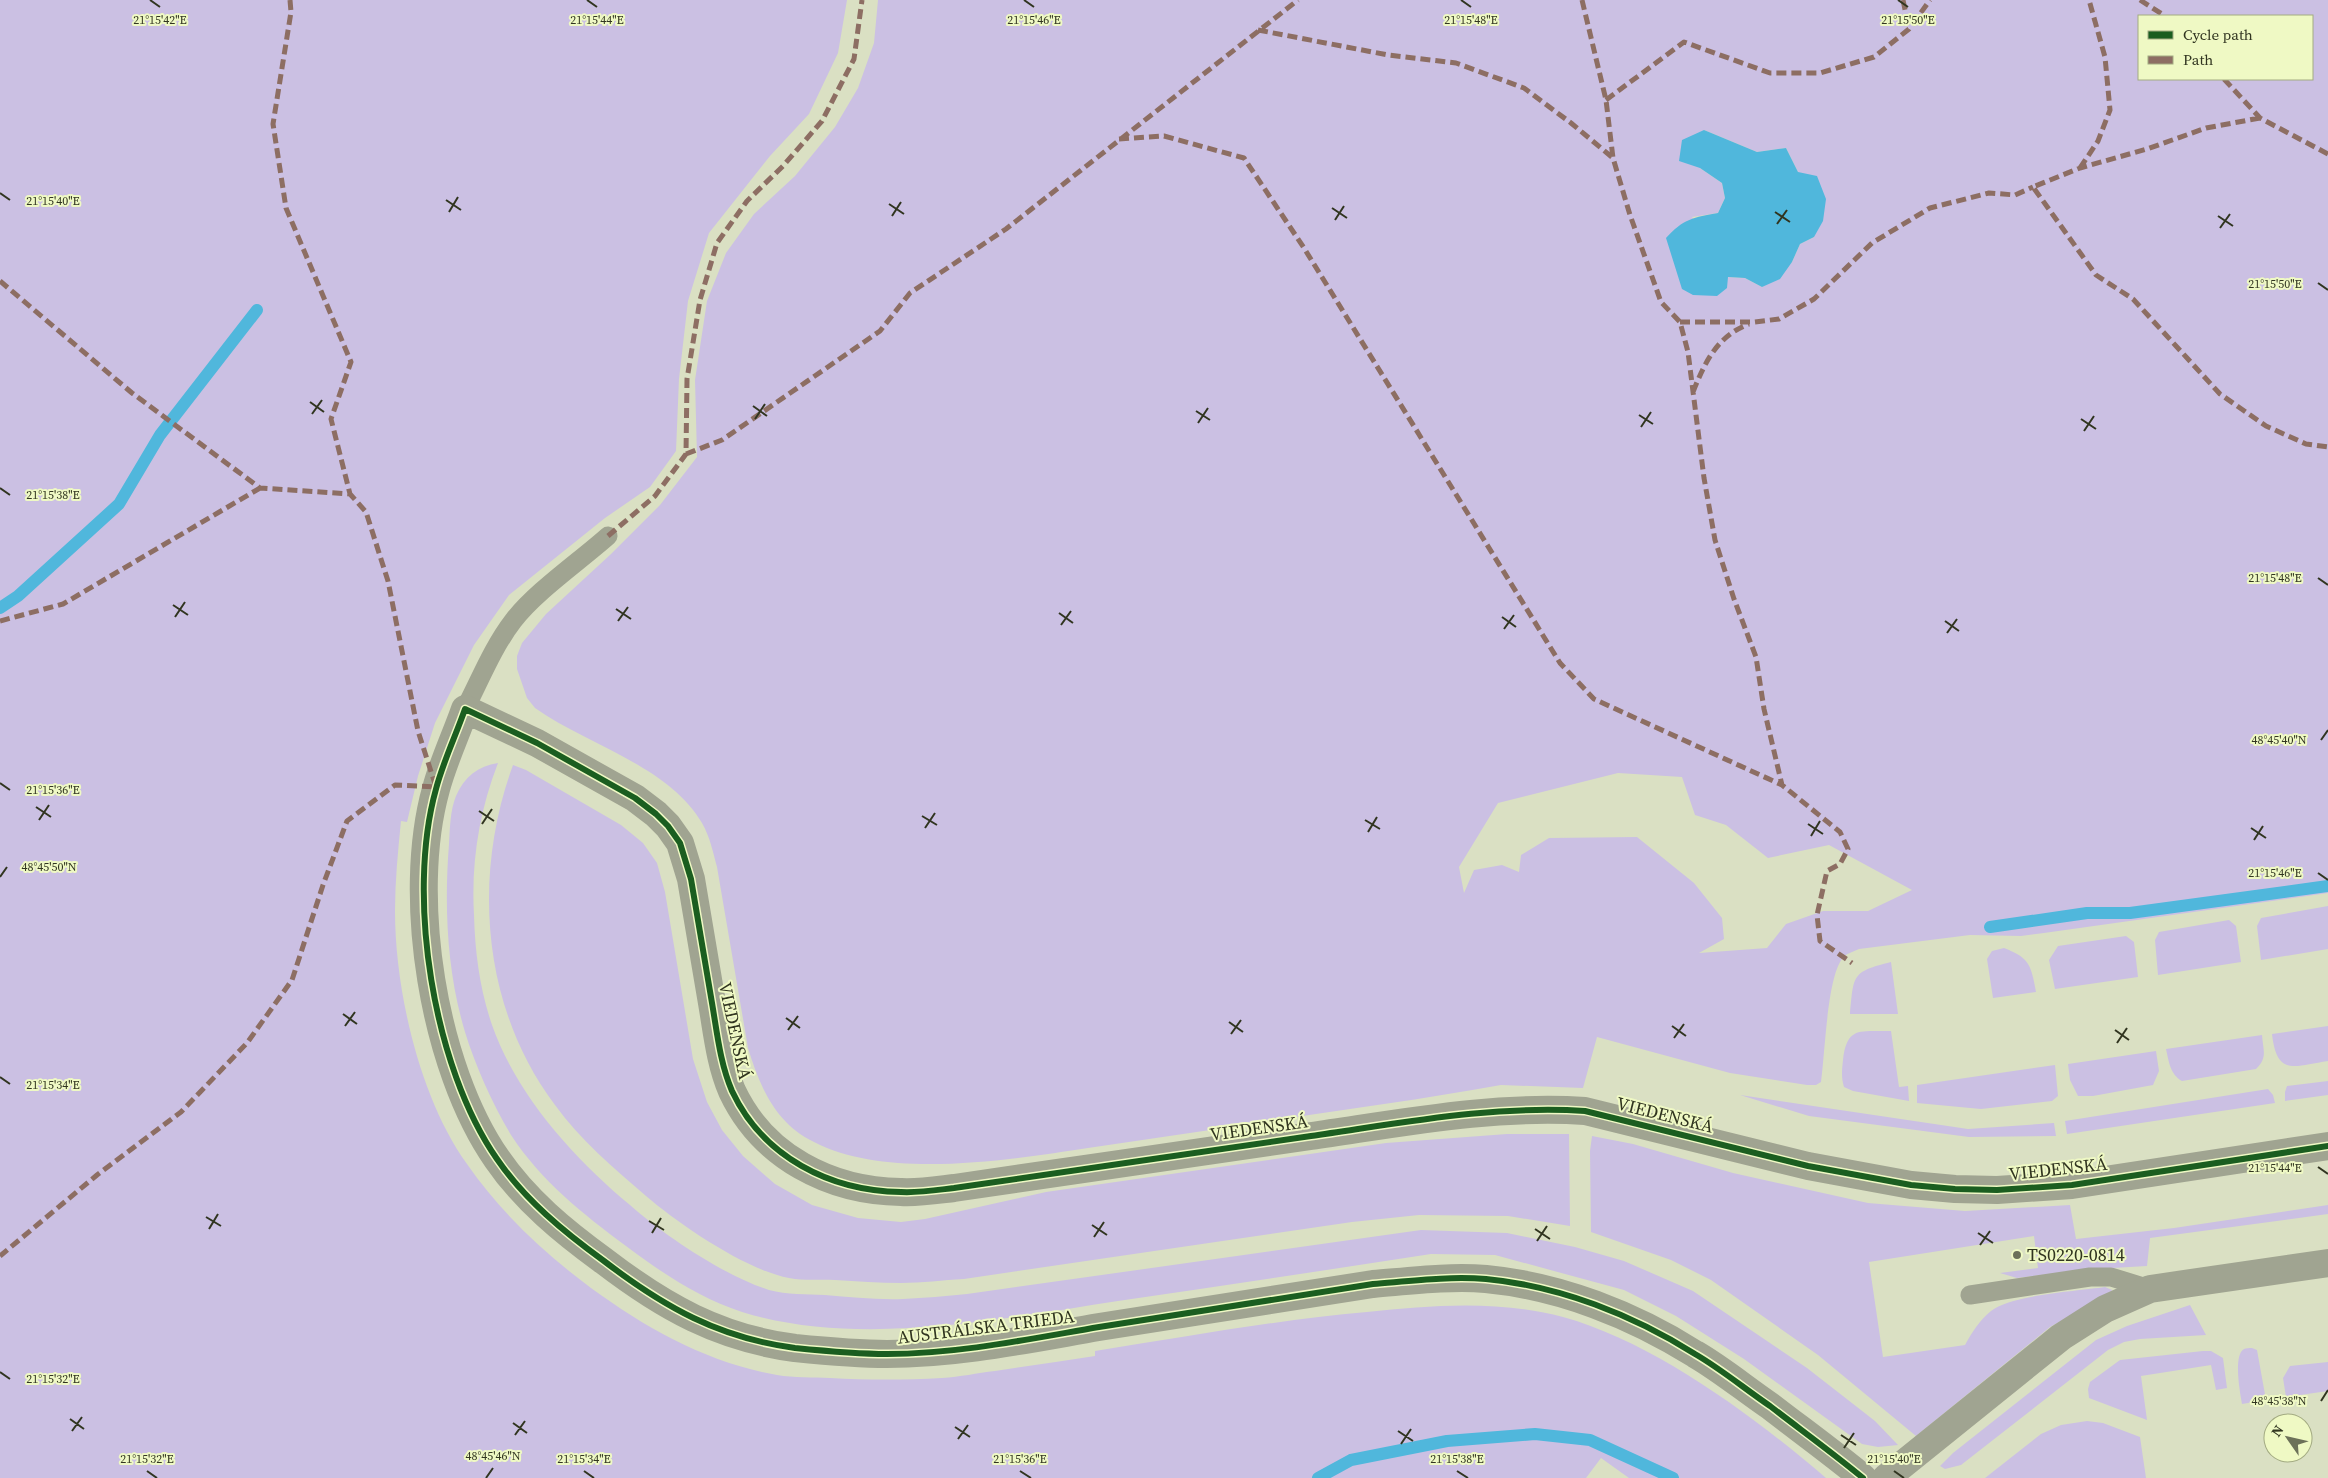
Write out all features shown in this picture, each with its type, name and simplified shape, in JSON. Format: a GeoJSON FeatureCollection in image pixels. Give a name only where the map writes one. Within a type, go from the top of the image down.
{"type":"FeatureCollection","features":[{"type":"Feature","properties":{"kind":"street","name":"VIEDENSKÁ"},"geometry":{"type":"LineString","coordinates":[[466,709],[537,743],[635,798],[668,826],[680,843],[688,870],[721,1054],[732,1090],[744,1112],[761,1135],[794,1163],[823,1178],[863,1188],[902,1192],[954,1188],[1417,1120],[1513,1109],[1585,1111],[1808,1166],[1911,1185],[1955,1189],[1997,1190],[2072,1185],[2328,1146]]}},
{"type":"Feature","properties":{"kind":"street","name":"AUSTRÁLSKA TRIEDA"},"geometry":{"type":"LineString","coordinates":[[466,709],[436,787],[429,820],[425,867],[425,925],[432,988],[446,1046],[468,1105],[495,1156],[525,1194],[571,1237],[633,1283],[684,1316],[744,1338],[796,1348],[887,1354],[973,1348],[1373,1284],[1440,1278],[1495,1281],[1532,1286],[1601,1307],[1640,1323],[1696,1354],[1824,1446],[1863,1478]]}},
{"type":"Feature","properties":{"kind":"street"},"geometry":{"type":"LineString","coordinates":[[1886,1478],[2061,1337],[2105,1309],[2150,1289],[2328,1263]]}},
{"type":"Feature","properties":{"kind":"lane"},"geometry":{"type":"LineString","coordinates":[[466,709],[498,644],[513,621],[528,605],[608,536]]}},
{"type":"Feature","properties":{"kind":"lane"},"geometry":{"type":"LineString","coordinates":[[1970,1295],[2090,1277],[2110,1277],[2150,1289]]}},
{"type":"Feature","properties":{"kind":"shaded area"},"geometry":{"type":"Polygon","coordinates":[[[0,0],[847,0],[838,53],[809,114],[770,156],[709,233],[688,301],[679,379],[676,451],[650,487],[605,518],[509,595],[474,645],[435,723],[418,776],[407,822],[401,821],[395,911],[400,975],[413,1043],[436,1108],[450,1138],[494,1199],[524,1231],[574,1275],[657,1331],[702,1353],[751,1369],[797,1377],[886,1380],[955,1377],[1095,1356],[1095,1351],[1333,1315],[1441,1306],[1490,1306],[1539,1312],[1563,1317],[1598,1329],[1633,1344],[1667,1363],[1736,1407],[1826,1478],[1629,1478],[1601,1458],[1586,1478],[0,1478],[0,0]]]}},
{"type":"Feature","properties":{"kind":"shaded area"},"geometry":{"type":"Polygon","coordinates":[[[878,0],[2328,0],[2328,893],[2021,936],[1970,935],[1859,949],[1844,957],[1837,969],[1827,1018],[1821,1082],[1816,1085],[1730,1073],[1597,1037],[1583,1088],[1501,1085],[1022,1157],[949,1164],[912,1164],[876,1161],[843,1154],[814,1142],[800,1134],[779,1114],[764,1090],[748,1048],[717,867],[702,823],[687,803],[669,786],[648,771],[535,708],[527,698],[517,669],[517,656],[522,643],[546,614],[611,554],[660,505],[697,457],[695,380],[707,301],[726,253],[754,214],[795,176],[835,127],[858,88],[874,43],[878,0]],[[1704,130],[1700,168],[1722,183],[1725,198],[1718,213],[1692,217],[1728,277],[1745,278],[1762,287],[1792,262],[1800,244],[1814,237],[1798,172],[1786,148],[1757,152],[1704,130]],[[1618,773],[1498,803],[1459,867],[1464,893],[1474,870],[1502,865],[1519,872],[1521,855],[1549,838],[1637,837],[1694,883],[1722,918],[1724,939],[1699,953],[1767,948],[1786,924],[1823,911],[1868,911],[1912,890],[1829,845],[1768,858],[1726,825],[1695,815],[1682,777],[1618,773]]]}},
{"type":"Feature","properties":{"kind":"shaded area"},"geometry":{"type":"Polygon","coordinates":[[[498,763],[481,819],[475,857],[473,896],[481,985],[492,1025],[503,1051],[516,1076],[549,1124],[609,1187],[644,1217],[678,1242],[715,1265],[752,1284],[783,1293],[874,1299],[911,1299],[967,1294],[1421,1230],[1507,1233],[1575,1247],[1624,1261],[1693,1291],[1807,1368],[1875,1421],[1898,1445],[1878,1447],[1862,1444],[1744,1359],[1676,1316],[1624,1290],[1495,1255],[1431,1254],[978,1322],[930,1327],[833,1328],[787,1323],[742,1312],[711,1300],[681,1284],[640,1256],[579,1209],[549,1182],[511,1135],[479,1071],[459,1009],[448,939],[447,892],[450,826],[454,802],[463,783],[478,770],[498,763]]]}},
{"type":"Feature","properties":{"kind":"shaded area"},"geometry":{"type":"Polygon","coordinates":[[[513,765],[526,770],[621,825],[643,843],[657,863],[665,892],[693,1059],[707,1102],[722,1130],[743,1156],[775,1184],[812,1205],[858,1218],[901,1222],[925,1219],[1046,1192],[1386,1143],[1507,1134],[1569,1134],[1570,1226],[1508,1216],[1419,1215],[1352,1222],[964,1279],[917,1283],[795,1279],[753,1266],[695,1233],[660,1208],[610,1164],[586,1142],[565,1118],[531,1067],[512,1027],[499,984],[491,941],[489,896],[492,852],[500,808],[513,765]]]}},
{"type":"Feature","properties":{"kind":"shaded area"},"geometry":{"type":"Polygon","coordinates":[[[2328,906],[2328,949],[2261,960],[2257,926],[2261,918],[2328,906]]]}},
{"type":"Feature","properties":{"kind":"shaded area"},"geometry":{"type":"Polygon","coordinates":[[[2229,920],[2236,926],[2241,962],[2158,975],[2155,940],[2159,932],[2229,920]]]}},
{"type":"Feature","properties":{"kind":"shaded area"},"geometry":{"type":"Polygon","coordinates":[[[2126,936],[2134,942],[2138,977],[2055,989],[2049,960],[2058,946],[2126,936]]]}},
{"type":"Feature","properties":{"kind":"shaded area"},"geometry":{"type":"Polygon","coordinates":[[[2004,948],[2019,955],[2028,964],[2033,975],[2036,992],[1993,998],[1987,959],[1992,951],[2004,948]]]}},
{"type":"Feature","properties":{"kind":"shaded area"},"geometry":{"type":"Polygon","coordinates":[[[1891,962],[1898,1014],[1850,1014],[1852,991],[1857,977],[1868,969],[1891,962]]]}},
{"type":"Feature","properties":{"kind":"shaded area"},"geometry":{"type":"Polygon","coordinates":[[[2328,1026],[2328,1061],[2289,1066],[2278,1057],[2274,1048],[2272,1034],[2328,1026]]]}},
{"type":"Feature","properties":{"kind":"shaded area"},"geometry":{"type":"Polygon","coordinates":[[[1864,1031],[1891,1031],[1899,1087],[1908,1086],[1909,1101],[1853,1091],[1844,1087],[1842,1077],[1843,1060],[1848,1041],[1852,1036],[1864,1031]]]}},
{"type":"Feature","properties":{"kind":"shaded area"},"geometry":{"type":"Polygon","coordinates":[[[2262,1035],[2263,1057],[2256,1069],[2182,1081],[2172,1071],[2169,1063],[2166,1049],[2262,1035]]]}},
{"type":"Feature","properties":{"kind":"shaded area"},"geometry":{"type":"Polygon","coordinates":[[[2156,1051],[2159,1071],[2153,1085],[2093,1096],[2078,1096],[2070,1080],[2068,1064],[2156,1051]]]}},
{"type":"Feature","properties":{"kind":"shaded area"},"geometry":{"type":"Polygon","coordinates":[[[2055,1065],[2058,1096],[2052,1101],[1981,1109],[1917,1103],[1917,1085],[2055,1065]]]}},
{"type":"Feature","properties":{"kind":"shaded area"},"geometry":{"type":"Polygon","coordinates":[[[2328,1081],[2328,1095],[2285,1101],[2287,1086],[2328,1081]]]}},
{"type":"Feature","properties":{"kind":"shaded area"},"geometry":{"type":"Polygon","coordinates":[[[2268,1089],[2273,1095],[2275,1103],[2067,1134],[2065,1121],[2268,1089]]]}},
{"type":"Feature","properties":{"kind":"shaded area"},"geometry":{"type":"Polygon","coordinates":[[[1740,1095],[1968,1129],[2054,1123],[2056,1136],[1969,1137],[1809,1116],[1740,1095]]]}},
{"type":"Feature","properties":{"kind":"shaded area"},"geometry":{"type":"Polygon","coordinates":[[[1592,1136],[1633,1144],[1733,1173],[1868,1203],[1965,1211],[2070,1205],[2076,1239],[2174,1228],[2328,1205],[2328,1214],[2150,1238],[2147,1266],[2095,1269],[2017,1278],[2000,1273],[2038,1268],[2034,1236],[1869,1262],[1883,1357],[1965,1345],[1976,1326],[1991,1311],[2013,1301],[2045,1294],[2105,1287],[2112,1290],[2110,1294],[2050,1327],[1916,1436],[1818,1355],[1711,1280],[1671,1260],[1591,1232],[1590,1151],[1592,1136]]]}},
{"type":"Feature","properties":{"kind":"shaded area"},"geometry":{"type":"Polygon","coordinates":[[[2190,1305],[2206,1335],[2140,1339],[2124,1342],[2108,1350],[1961,1465],[1945,1469],[1940,1466],[1953,1453],[2096,1340],[2127,1326],[2190,1305]]]}},
{"type":"Feature","properties":{"kind":"shaded area"},"geometry":{"type":"Polygon","coordinates":[[[2252,1348],[2257,1350],[2266,1400],[2242,1404],[2238,1375],[2239,1359],[2244,1349],[2252,1348]]]}},
{"type":"Feature","properties":{"kind":"shaded area"},"geometry":{"type":"Polygon","coordinates":[[[2211,1351],[2223,1358],[2227,1388],[2216,1390],[2211,1365],[2141,1376],[2147,1420],[2089,1398],[2088,1389],[2090,1382],[2120,1360],[2211,1351]]]}},
{"type":"Feature","properties":{"kind":"shaded area"},"geometry":{"type":"Polygon","coordinates":[[[2328,1362],[2328,1391],[2286,1397],[2283,1378],[2290,1366],[2328,1362]]]}},
{"type":"Feature","properties":{"kind":"shaded area"},"geometry":{"type":"Polygon","coordinates":[[[2087,1421],[2103,1423],[2140,1437],[2146,1478],[1985,1478],[2041,1434],[2061,1425],[2087,1421]]]}},
{"type":"Feature","properties":{"kind":"water"},"geometry":{"type":"Polygon","coordinates":[[[1704,130],[1757,152],[1786,148],[1798,172],[1817,176],[1826,199],[1823,221],[1814,237],[1800,244],[1792,262],[1780,279],[1762,287],[1745,278],[1728,277],[1727,288],[1717,296],[1693,295],[1682,289],[1666,238],[1689,220],[1718,213],[1725,198],[1722,183],[1700,168],[1679,161],[1682,140],[1704,130]]]}},
{"type":"Feature","properties":{"kind":"waterway"},"geometry":{"type":"LineString","coordinates":[[0,608],[18,596],[119,504],[160,435],[257,310]]}},
{"type":"Feature","properties":{"kind":"waterway"},"geometry":{"type":"LineString","coordinates":[[1990,927],[2087,913],[2130,913],[2328,886]]}},
{"type":"Feature","properties":{"kind":"waterway"},"geometry":{"type":"LineString","coordinates":[[1318,1478],[1351,1460],[1447,1441],[1535,1434],[1590,1440],[1673,1478]]}},
{"type":"Feature","properties":{"kind":"marked path"},"geometry":{"type":"LineString","coordinates":[[290,0],[291,12],[273,124],[286,208],[351,362],[331,419],[350,494]]}},
{"type":"Feature","properties":{"kind":"marked path"},"geometry":{"type":"LineString","coordinates":[[608,536],[655,496],[686,454],[687,379],[700,300],[717,243],[747,201],[783,166],[822,121],[854,59],[862,0]]}},
{"type":"Feature","properties":{"kind":"marked path"},"geometry":{"type":"LineString","coordinates":[[686,454],[722,440],[880,331],[910,293],[1006,229],[1298,0]]}},
{"type":"Feature","properties":{"kind":"marked path"},"geometry":{"type":"LineString","coordinates":[[1582,0],[1606,100],[1613,158],[1630,215],[1661,302],[1680,322],[1688,352],[1704,478],[1715,540],[1734,599],[1756,657],[1764,709],[1782,785],[1840,832],[1848,849],[1840,864],[1827,871],[1817,915],[1820,941],[1852,963]]}},
{"type":"Feature","properties":{"kind":"marked path"},"geometry":{"type":"LineString","coordinates":[[1903,0],[1909,29]]}},
{"type":"Feature","properties":{"kind":"marked path"},"geometry":{"type":"LineString","coordinates":[[1606,100],[1684,42],[1770,73],[1820,73],[1874,57],[1909,29],[1930,0]]}},
{"type":"Feature","properties":{"kind":"marked path"},"geometry":{"type":"LineString","coordinates":[[2080,168],[2098,141],[2110,110],[2105,57],[2089,0]]}},
{"type":"Feature","properties":{"kind":"marked path"},"geometry":{"type":"LineString","coordinates":[[2140,0],[2163,15]]}},
{"type":"Feature","properties":{"kind":"marked path"},"geometry":{"type":"LineString","coordinates":[[1258,30],[1388,55],[1456,63],[1524,88],[1571,123],[1613,158]]}},
{"type":"Feature","properties":{"kind":"marked path"},"geometry":{"type":"LineString","coordinates":[[2225,80],[2260,118],[2328,154]]}},
{"type":"Feature","properties":{"kind":"marked path"},"geometry":{"type":"LineString","coordinates":[[2260,118],[2206,128],[2147,149],[2080,168],[2033,187],[2096,275],[2133,299],[2220,394],[2266,426],[2306,444],[2328,447]]}},
{"type":"Feature","properties":{"kind":"marked path"},"geometry":{"type":"LineString","coordinates":[[1119,139],[1164,136],[1244,158],[1304,248],[1560,663],[1594,699],[1782,785]]}},
{"type":"Feature","properties":{"kind":"marked path"},"geometry":{"type":"LineString","coordinates":[[1680,322],[1755,322],[1779,319],[1814,299],[1872,243],[1930,208],[1989,193],[2015,195],[2033,187]]}},
{"type":"Feature","properties":{"kind":"marked path"},"geometry":{"type":"LineString","coordinates":[[0,281],[132,393],[260,488],[350,494],[366,512],[388,581],[418,731],[436,787],[395,785],[347,821],[323,885],[292,980],[247,1043],[181,1112],[97,1175],[0,1256]]}},
{"type":"Feature","properties":{"kind":"marked path"},"geometry":{"type":"LineString","coordinates":[[1693,392],[1702,370],[1720,343],[1728,335],[1749,324]]}},
{"type":"Feature","properties":{"kind":"marked path"},"geometry":{"type":"LineString","coordinates":[[0,621],[63,604],[260,488]]}},
{"type":"Feature","properties":{"kind":"cycle path"},"geometry":{"type":"LineString","coordinates":[[1863,1478],[1733,1379],[1671,1340],[1595,1304],[1541,1288],[1514,1283],[1458,1278],[1373,1284],[967,1349],[914,1353],[876,1354],[841,1352],[795,1348],[767,1343],[717,1328],[671,1306],[626,1278],[574,1239],[533,1202],[497,1159],[475,1121],[456,1077],[442,1030],[431,980],[425,929],[424,879],[427,832],[436,789],[465,709],[537,743],[635,798],[668,826],[680,843],[691,879],[719,1047],[732,1091],[745,1114],[780,1152],[801,1166],[824,1177],[849,1185],[901,1192],[935,1190],[1448,1116],[1551,1110],[1585,1111],[1808,1166],[1911,1185],[1955,1189],[1997,1190],[2072,1185],[2328,1146]]}},
{"type":"Feature","properties":{"kind":"place","name":"TS0220-0814"},"geometry":{"type":"Point","coordinates":[2017,1255]}}]}
